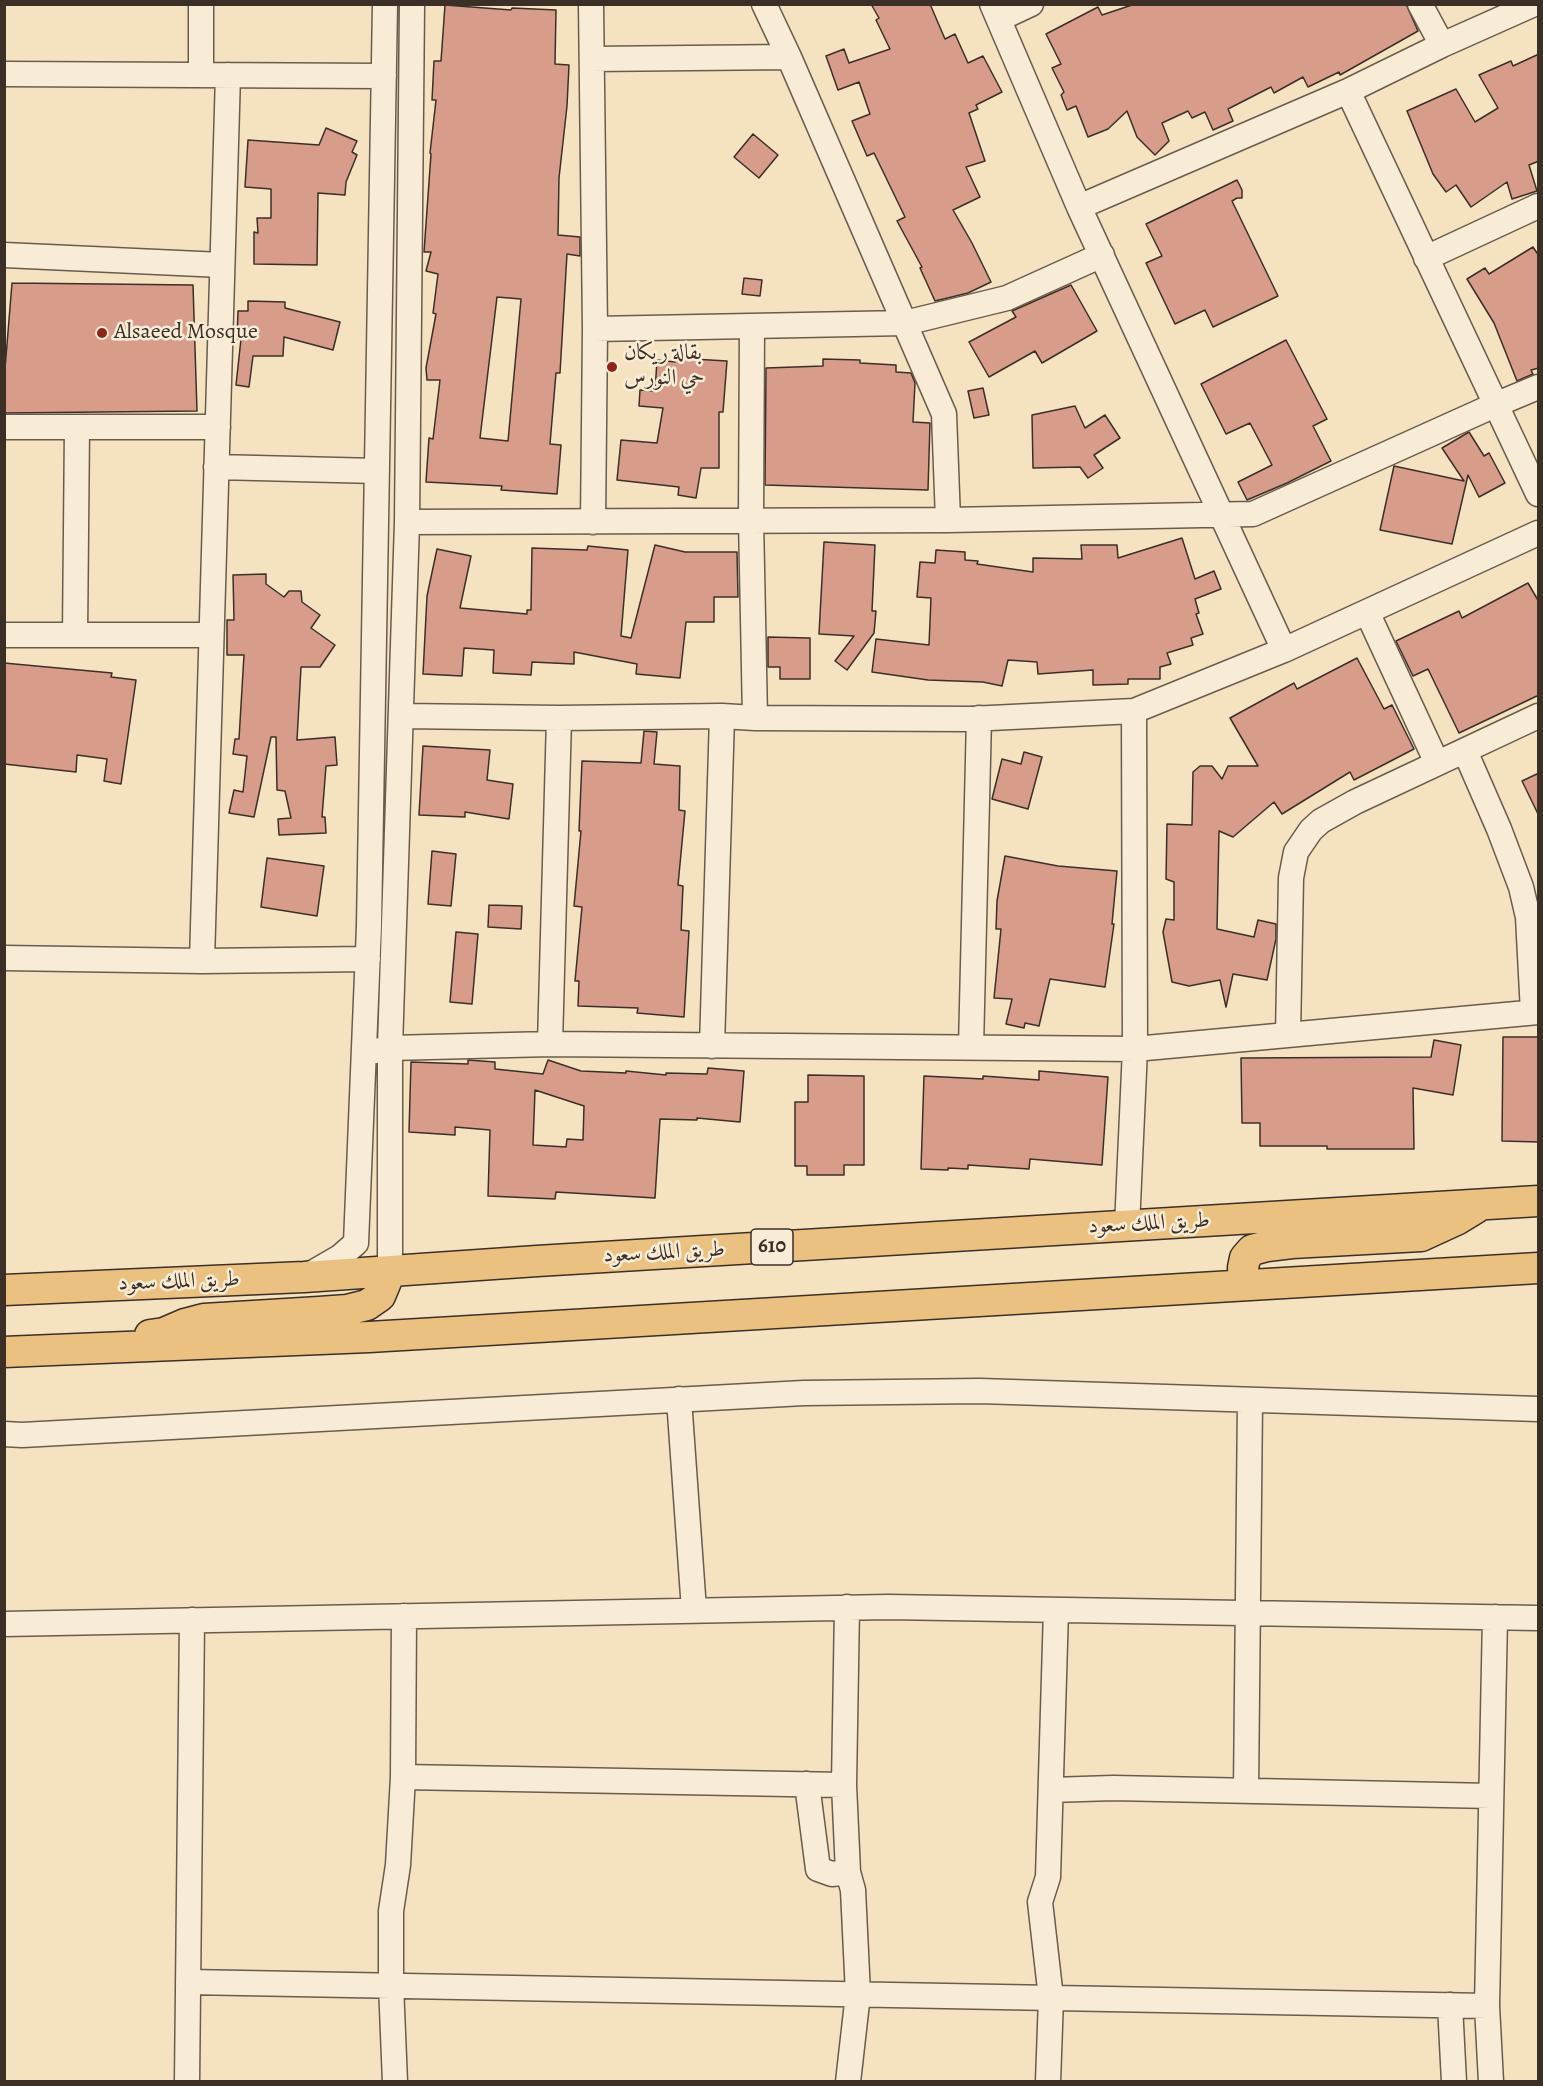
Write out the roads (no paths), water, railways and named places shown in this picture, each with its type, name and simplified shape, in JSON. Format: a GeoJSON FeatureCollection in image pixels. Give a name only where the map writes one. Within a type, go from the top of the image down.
{"type":"FeatureCollection","features":[{"type":"Feature","properties":{"kind":"main road","name":"طريق الملك سعود"},"geometry":{"type":"LineString","coordinates":[[4,1290],[304,1277],[1539,1201]]}},
{"type":"Feature","properties":{"kind":"main road"},"geometry":{"type":"LineString","coordinates":[[1250,1285],[1244,1277],[1243,1268],[1245,1258],[1252,1250],[1292,1243],[1421,1236],[1458,1220],[1481,1204]]}},
{"type":"Feature","properties":{"kind":"main road"},"geometry":{"type":"LineString","coordinates":[[4,1352],[369,1337],[1539,1268]]}},
{"type":"Feature","properties":{"kind":"main road"},"geometry":{"type":"LineString","coordinates":[[52,1350],[164,1333],[204,1319],[347,1310],[367,1305],[380,1296],[390,1272]]}},
{"type":"Feature","properties":{"kind":"street"},"geometry":{"type":"LineString","coordinates":[[201,4],[201,75]]}},
{"type":"Feature","properties":{"kind":"street"},"geometry":{"type":"LineString","coordinates":[[304,1277],[340,1257],[356,1243],[368,959],[385,4]]}},
{"type":"Feature","properties":{"kind":"street"},"geometry":{"type":"LineString","coordinates":[[390,1272],[390,1048],[407,522],[412,4]]}},
{"type":"Feature","properties":{"kind":"street"},"geometry":{"type":"LineString","coordinates":[[591,4],[595,329],[593,522]]}},
{"type":"Feature","properties":{"kind":"street"},"geometry":{"type":"LineString","coordinates":[[764,4],[944,414],[948,520]]}},
{"type":"Feature","properties":{"kind":"street"},"geometry":{"type":"LineString","coordinates":[[1031,4],[996,12],[1079,207],[1284,650]]}},
{"type":"Feature","properties":{"kind":"street"},"geometry":{"type":"LineString","coordinates":[[1420,4],[1442,45]]}},
{"type":"Feature","properties":{"kind":"street"},"geometry":{"type":"LineString","coordinates":[[1079,207],[1348,91],[1442,45],[1534,4]]}},
{"type":"Feature","properties":{"kind":"street"},"geometry":{"type":"LineString","coordinates":[[592,59],[789,57]]}},
{"type":"Feature","properties":{"kind":"street"},"geometry":{"type":"LineString","coordinates":[[4,74],[384,76]]}},
{"type":"Feature","properties":{"kind":"street"},"geometry":{"type":"LineString","coordinates":[[202,961],[228,75]]}},
{"type":"Feature","properties":{"kind":"street"},"geometry":{"type":"LineString","coordinates":[[1348,91],[1539,494]]}},
{"type":"Feature","properties":{"kind":"street"},"geometry":{"type":"LineString","coordinates":[[1426,258],[1539,206]]}},
{"type":"Feature","properties":{"kind":"street"},"geometry":{"type":"LineString","coordinates":[[4,255],[222,265]]}},
{"type":"Feature","properties":{"kind":"street"},"geometry":{"type":"LineString","coordinates":[[595,329],[905,323],[1007,298],[1102,255]]}},
{"type":"Feature","properties":{"kind":"street"},"geometry":{"type":"LineString","coordinates":[[752,326],[751,519],[756,718]]}},
{"type":"Feature","properties":{"kind":"street"},"geometry":{"type":"LineString","coordinates":[[407,522],[948,520],[1253,514],[1539,387]]}},
{"type":"Feature","properties":{"kind":"street"},"geometry":{"type":"LineString","coordinates":[[4,427],[218,427]]}},
{"type":"Feature","properties":{"kind":"street"},"geometry":{"type":"LineString","coordinates":[[75,635],[77,427]]}},
{"type":"Feature","properties":{"kind":"street"},"geometry":{"type":"LineString","coordinates":[[216,467],[377,471]]}},
{"type":"Feature","properties":{"kind":"street"},"geometry":{"type":"LineString","coordinates":[[402,716],[979,718],[1134,711],[1284,650],[1539,533]]}},
{"type":"Feature","properties":{"kind":"street"},"geometry":{"type":"LineString","coordinates":[[1367,612],[1437,763]]}},
{"type":"Feature","properties":{"kind":"street"},"geometry":{"type":"LineString","coordinates":[[4,634],[211,635]]}},
{"type":"Feature","properties":{"kind":"street"},"geometry":{"type":"LineString","coordinates":[[1127,1226],[1135,1049],[1134,711]]}},
{"type":"Feature","properties":{"kind":"street"},"geometry":{"type":"LineString","coordinates":[[712,1046],[722,716]]}},
{"type":"Feature","properties":{"kind":"street"},"geometry":{"type":"LineString","coordinates":[[1288,1035],[1291,878],[1296,852],[1303,840],[1316,825],[1332,814],[1539,716]]}},
{"type":"Feature","properties":{"kind":"street"},"geometry":{"type":"LineString","coordinates":[[550,1044],[559,718]]}},
{"type":"Feature","properties":{"kind":"street"},"geometry":{"type":"LineString","coordinates":[[971,1047],[979,718]]}},
{"type":"Feature","properties":{"kind":"street"},"geometry":{"type":"LineString","coordinates":[[364,1054],[390,1048],[550,1044],[1135,1049],[1536,1012],[1528,917],[1521,887],[1465,751]]}},
{"type":"Feature","properties":{"kind":"street"},"geometry":{"type":"LineString","coordinates":[[4,958],[202,961],[368,959]]}},
{"type":"Feature","properties":{"kind":"street"},"geometry":{"type":"LineString","coordinates":[[10,1436],[804,1393],[980,1391],[1539,1409]]}},
{"type":"Feature","properties":{"kind":"street"},"geometry":{"type":"LineString","coordinates":[[679,1399],[694,1610]]}},
{"type":"Feature","properties":{"kind":"street"},"geometry":{"type":"LineString","coordinates":[[1246,1791],[1250,1400]]}},
{"type":"Feature","properties":{"kind":"street"},"geometry":{"type":"LineString","coordinates":[[847,1607],[844,1785],[848,1872],[853,1890],[858,1994],[848,2082]]}},
{"type":"Feature","properties":{"kind":"street"},"geometry":{"type":"LineString","coordinates":[[4,1624],[847,1607],[1539,1618]]}},
{"type":"Feature","properties":{"kind":"street"},"geometry":{"type":"LineString","coordinates":[[1048,2082],[1051,1998],[1040,1902],[1048,1877],[1056,1610]]}},
{"type":"Feature","properties":{"kind":"street"},"geometry":{"type":"LineString","coordinates":[[395,2082],[391,1911],[398,1865],[403,1777],[404,1616]]}},
{"type":"Feature","properties":{"kind":"street"},"geometry":{"type":"LineString","coordinates":[[1491,2082],[1487,2006],[1495,1617]]}},
{"type":"Feature","properties":{"kind":"street"},"geometry":{"type":"LineString","coordinates":[[187,2082],[192,1620]]}},
{"type":"Feature","properties":{"kind":"street"},"geometry":{"type":"LineString","coordinates":[[403,1777],[844,1785]]}},
{"type":"Feature","properties":{"kind":"street"},"geometry":{"type":"LineString","coordinates":[[807,1784],[818,1869],[832,1874],[848,1872]]}},
{"type":"Feature","properties":{"kind":"street"},"geometry":{"type":"LineString","coordinates":[[1051,1790],[1113,1788],[1491,1796]]}},
{"type":"Feature","properties":{"kind":"street"},"geometry":{"type":"LineString","coordinates":[[188,1982],[1487,2006]]}},
{"type":"Feature","properties":{"kind":"street"},"geometry":{"type":"LineString","coordinates":[[1450,2005],[1454,2082]]}},
{"type":"Feature","properties":{"kind":"place","name":"Alsaeed Mosque"},"geometry":{"type":"Point","coordinates":[102,333]}},
{"type":"Feature","properties":{"kind":"place","name":"بقالة ريكان حي النورس"},"geometry":{"type":"Point","coordinates":[612,367]}}]}
